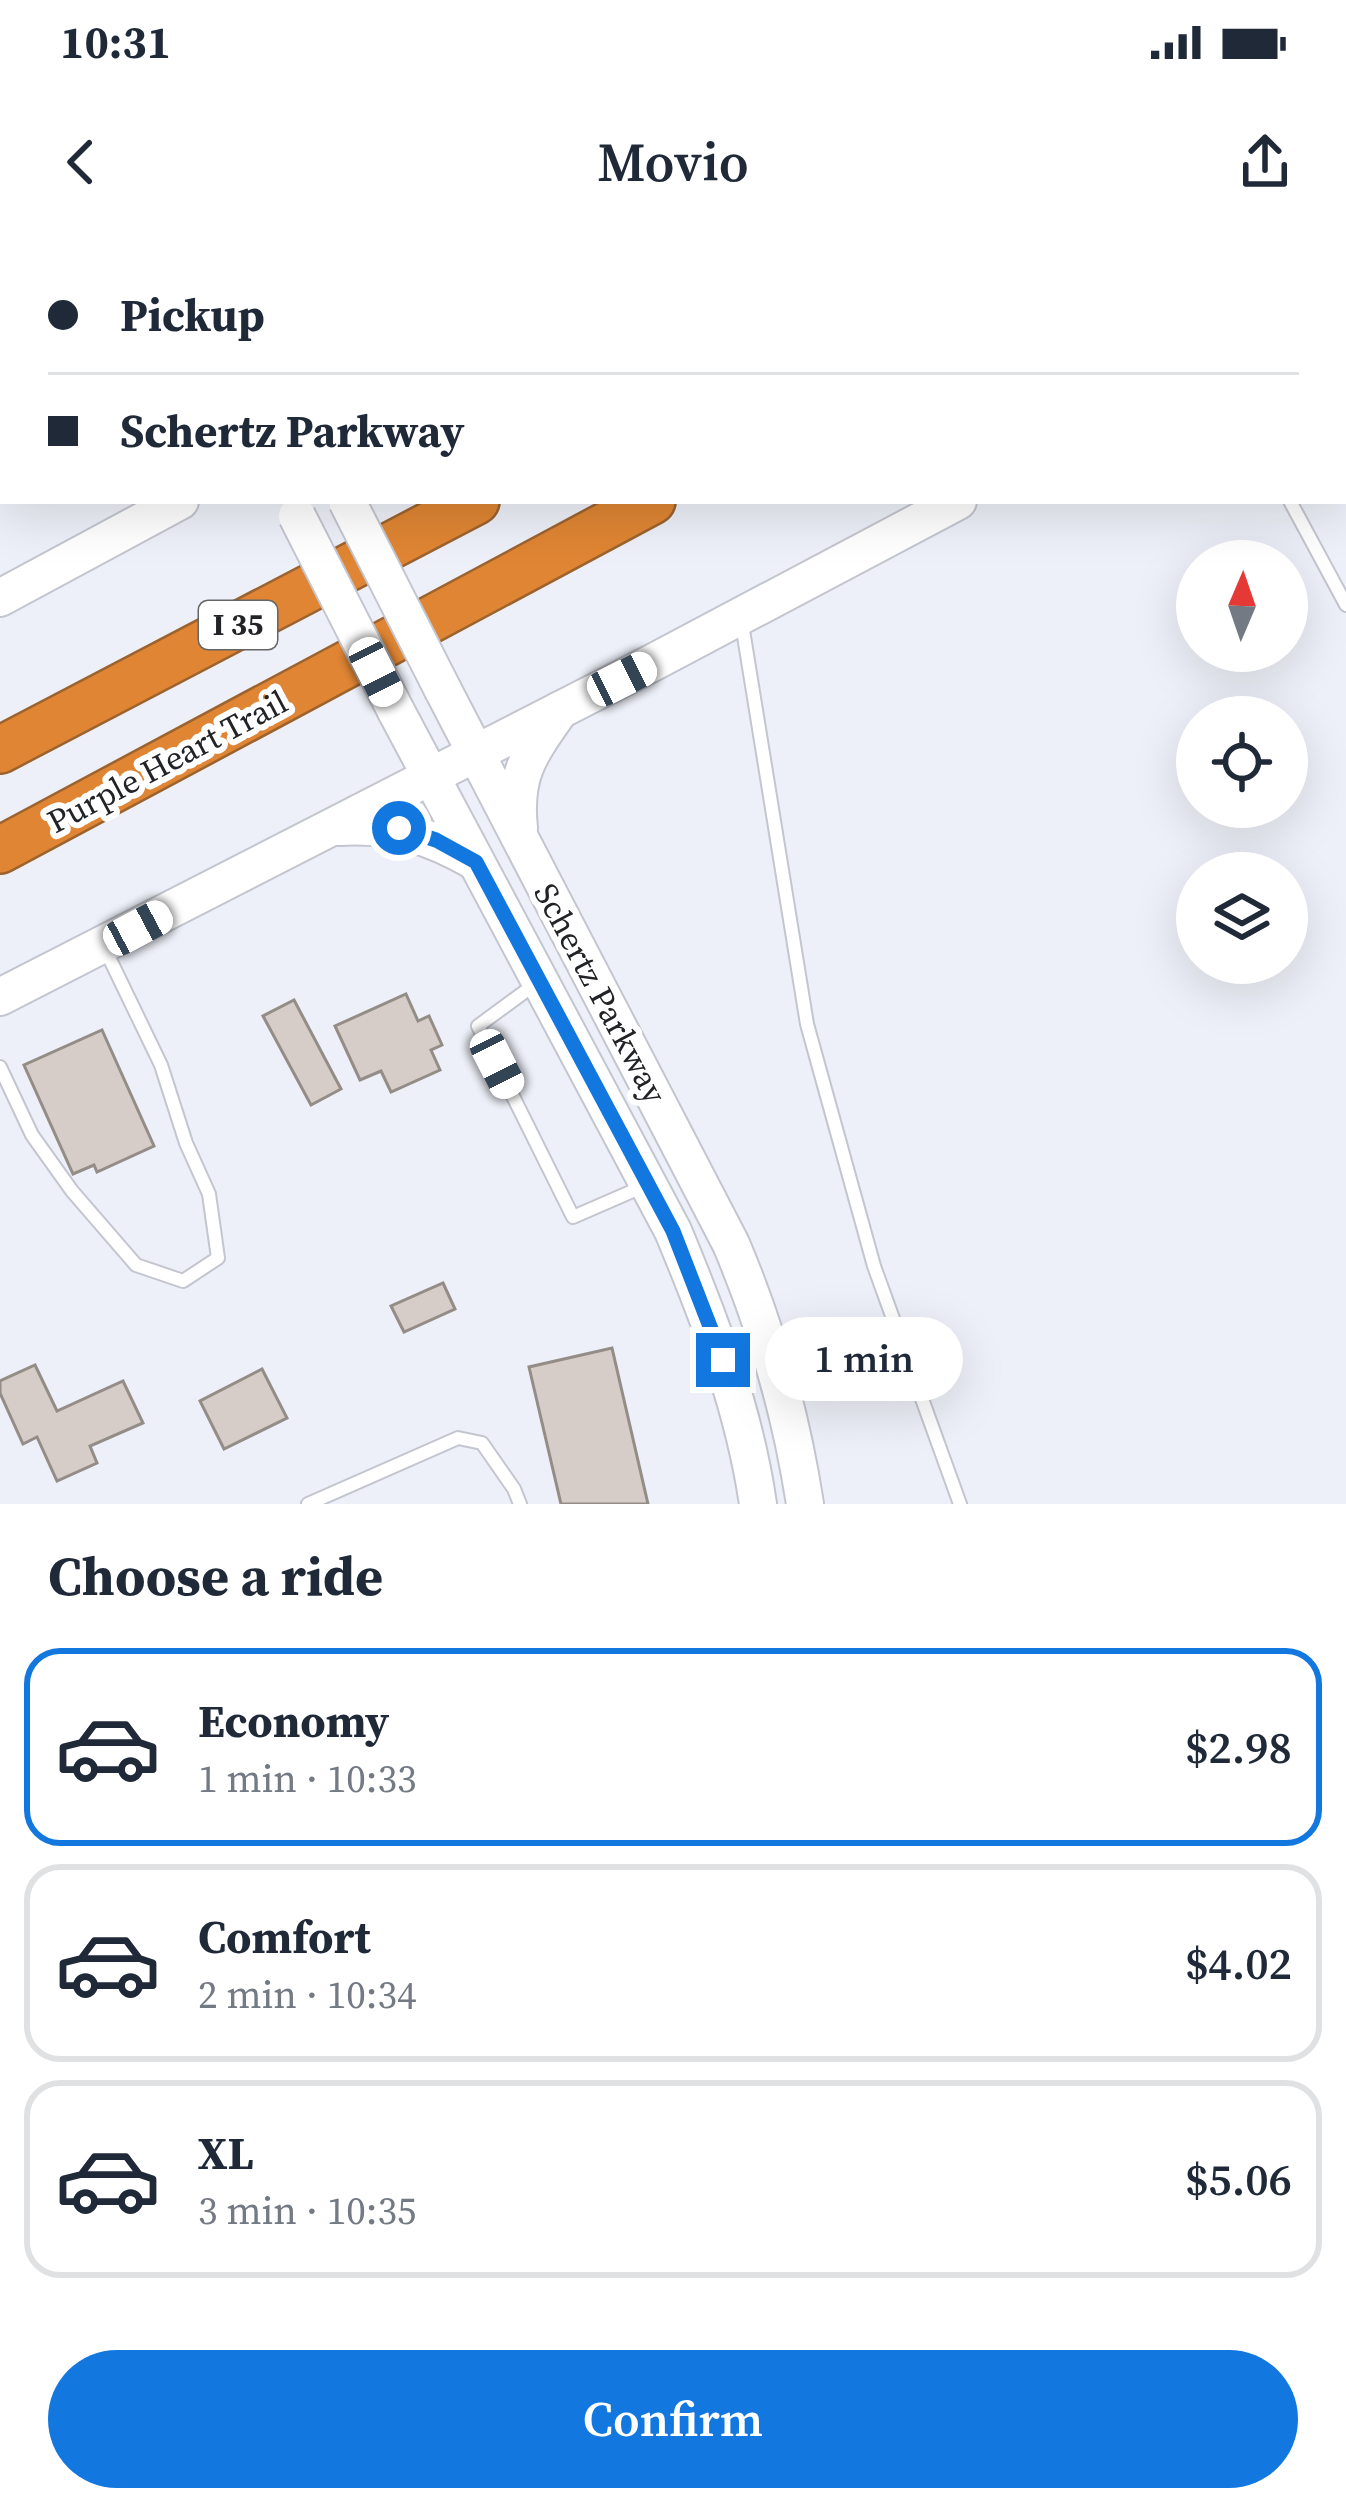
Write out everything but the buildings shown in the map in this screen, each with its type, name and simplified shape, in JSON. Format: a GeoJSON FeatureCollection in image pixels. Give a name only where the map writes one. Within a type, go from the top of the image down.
{"type":"FeatureCollection","features":[{"type":"Feature","properties":{"kind":"highway","name":"I 35"},"geometry":{"type":"LineString","coordinates":[[0,750],[470,504]]}},
{"type":"Feature","properties":{"kind":"highway","name":"Purple Heart Trail"},"geometry":{"type":"LineString","coordinates":[[0,850],[646,504]]}},
{"type":"Feature","properties":{"kind":"main road"},"geometry":{"type":"LineString","coordinates":[[0,598],[173,504]]}},
{"type":"Feature","properties":{"kind":"main road","name":"Schertz Parkway"},"geometry":{"type":"LineString","coordinates":[[349,504],[731,1244],[763,1318],[805,1504]]}},
{"type":"Feature","properties":{"kind":"main road"},"geometry":{"type":"LineString","coordinates":[[0,997],[952,504]]}},
{"type":"Feature","properties":{"kind":"main road","name":"Schertz Parkway"},"geometry":{"type":"LineString","coordinates":[[293,509],[673,1231],[736,1398],[758,1504]]}},
{"type":"Feature","properties":{"kind":"main road"},"geometry":{"type":"LineString","coordinates":[[520,838],[515,794],[523,767],[561,709]]}},
{"type":"Feature","properties":{"kind":"main road"},"geometry":{"type":"LineString","coordinates":[[329,827],[399,828],[436,840],[476,862]]}},
{"type":"Feature","properties":{"kind":"lane"},"geometry":{"type":"LineString","coordinates":[[1292,504],[1346,605]]}},
{"type":"Feature","properties":{"kind":"lane"},"geometry":{"type":"LineString","coordinates":[[741,617],[807,1024],[874,1266],[960,1504]]}},
{"type":"Feature","properties":{"kind":"lane"},"geometry":{"type":"LineString","coordinates":[[0,1067],[32,1135],[72,1191],[136,1265],[184,1281],[218,1258],[209,1194],[186,1143],[161,1065],[104,946]]}},
{"type":"Feature","properties":{"kind":"lane"},"geometry":{"type":"LineString","coordinates":[[539,981],[478,1026],[573,1217],[648,1184]]}},
{"type":"Feature","properties":{"kind":"lane"},"geometry":{"type":"LineString","coordinates":[[308,1504],[458,1438],[482,1443],[520,1504]]}},
{"type":"Feature","properties":{"kind":"route"},"geometry":{"type":"LineString","coordinates":[[399,828],[436,840],[476,862],[673,1231],[723,1360]]}}]}
